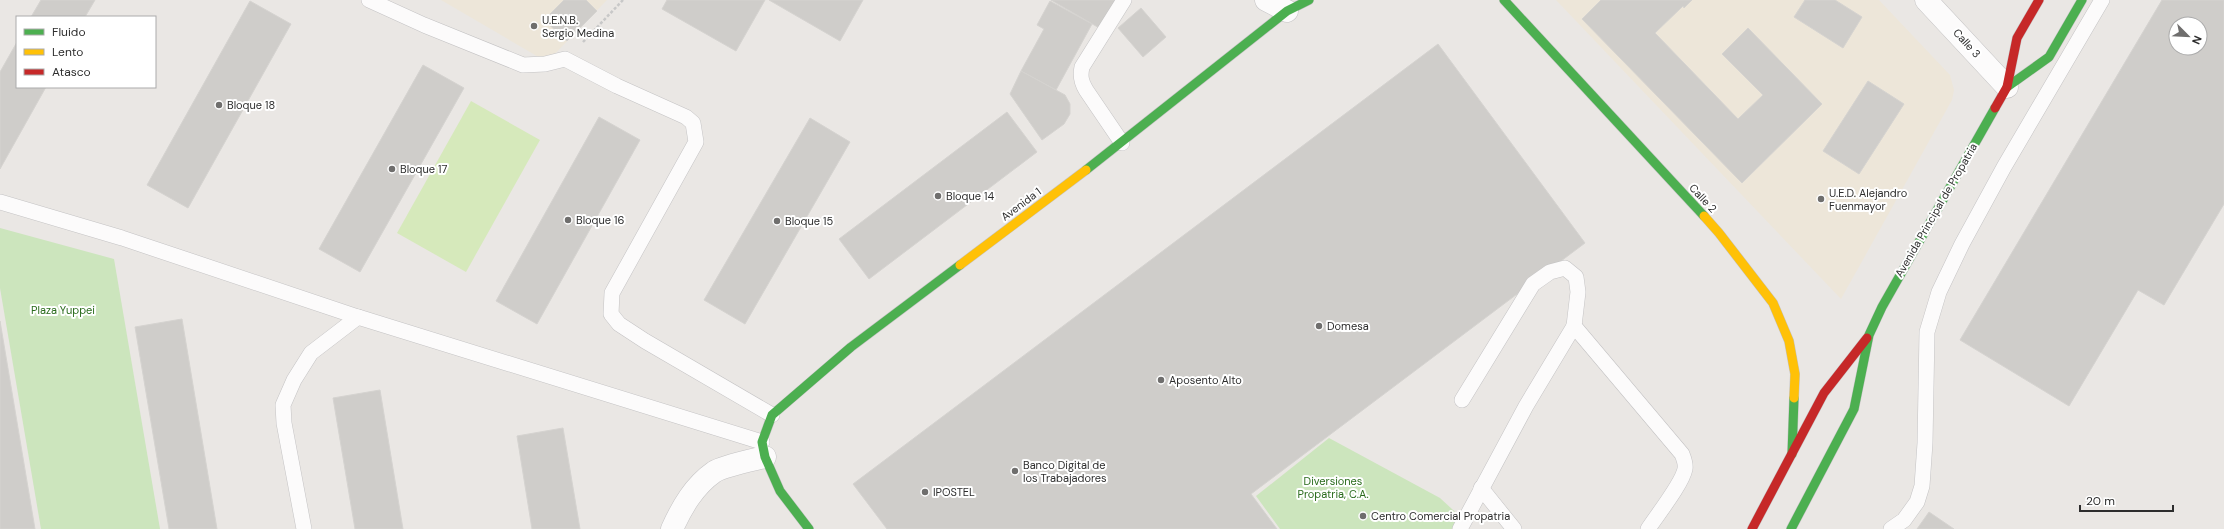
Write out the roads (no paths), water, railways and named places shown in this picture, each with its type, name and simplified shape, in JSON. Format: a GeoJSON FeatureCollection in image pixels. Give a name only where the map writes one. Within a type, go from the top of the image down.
{"type":"FeatureCollection","features":[{"type":"Feature","properties":{"kind":"street"},"geometry":{"type":"LineString","coordinates":[[1266,0],[1287,11]]}},
{"type":"Feature","properties":{"kind":"street","name":"Avenida 1"},"geometry":{"type":"LineString","coordinates":[[763,449],[772,415],[851,347],[1122,143],[1287,11],[1309,0]]}},
{"type":"Feature","properties":{"kind":"street","name":"Calle 2"},"geometry":{"type":"LineString","coordinates":[[1504,0],[1719,233],[1773,303],[1789,341],[1795,374],[1792,454]]}},
{"type":"Feature","properties":{"kind":"street","name":"Calle 3"},"geometry":{"type":"LineString","coordinates":[[1926,0],[2007,87]]}},
{"type":"Feature","properties":{"kind":"street","name":"Avenida Principal de Propatria"},"geometry":{"type":"LineString","coordinates":[[1752,529],[1824,393],[1869,335],[1907,260],[2007,87],[2017,38],[2028,0]]}},
{"type":"Feature","properties":{"kind":"street","name":"Avenida Principal de Propatria"},"geometry":{"type":"LineString","coordinates":[[2017,38],[2039,0]]}},
{"type":"Feature","properties":{"kind":"street","name":"Avenida Principal de Propatria"},"geometry":{"type":"LineString","coordinates":[[2007,87],[2049,57],[2082,0]]}},
{"type":"Feature","properties":{"kind":"street","name":"Avenida Principal de Propatria"},"geometry":{"type":"LineString","coordinates":[[1791,529],[1854,408],[1869,335]]}},
{"type":"Feature","properties":{"kind":"street"},"geometry":{"type":"LineString","coordinates":[[672,529],[680,512],[694,490],[715,471],[763,449],[780,491],[809,529]]}},
{"type":"Feature","properties":{"kind":"lane"},"geometry":{"type":"LineString","coordinates":[[369,0],[523,65],[545,64],[565,59],[617,86],[686,117],[693,123],[696,130],[696,142],[691,155],[612,293],[611,314],[619,324],[645,341],[772,415]]}},
{"type":"Feature","properties":{"kind":"lane"},"geometry":{"type":"LineString","coordinates":[[1122,143],[1086,90],[1080,75],[1082,67],[1124,0]]}},
{"type":"Feature","properties":{"kind":"lane"},"geometry":{"type":"LineString","coordinates":[[1891,529],[1904,520],[1916,502],[1922,486],[1925,444],[1927,332],[1939,292],[1962,244],[2004,167],[2102,0]]}},
{"type":"Feature","properties":{"kind":"lane"},"geometry":{"type":"LineString","coordinates":[[0,202],[122,238],[358,317],[763,449]]}},
{"type":"Feature","properties":{"kind":"lane"},"geometry":{"type":"LineString","coordinates":[[1460,529],[1481,488],[1557,352],[1574,326],[1578,292],[1576,277],[1565,268],[1550,272],[1533,284],[1462,400]]}},
{"type":"Feature","properties":{"kind":"lane"},"geometry":{"type":"LineString","coordinates":[[304,529],[284,423],[283,405],[294,380],[311,353],[358,317]]}},
{"type":"Feature","properties":{"kind":"lane"},"geometry":{"type":"LineString","coordinates":[[1574,326],[1682,454],[1685,461],[1685,470],[1681,479],[1648,529]]}},
{"type":"Feature","properties":{"kind":"lane"},"geometry":{"type":"LineString","coordinates":[[1481,488],[1514,529]]}},
{"type":"Feature","properties":{"kind":"place","name":"U.E.N.B. Sergio Medina"},"geometry":{"type":"Point","coordinates":[534,26]}},
{"type":"Feature","properties":{"kind":"place","name":"Bloque 18"},"geometry":{"type":"Point","coordinates":[219,105]}},
{"type":"Feature","properties":{"kind":"place","name":"Bloque 17"},"geometry":{"type":"Point","coordinates":[392,169]}},
{"type":"Feature","properties":{"kind":"place","name":"Bloque 14"},"geometry":{"type":"Point","coordinates":[938,196]}},
{"type":"Feature","properties":{"kind":"place","name":"U.E.D. Alejandro Fuenmayor"},"geometry":{"type":"Point","coordinates":[1821,199]}},
{"type":"Feature","properties":{"kind":"place","name":"Bloque 16"},"geometry":{"type":"Point","coordinates":[568,220]}},
{"type":"Feature","properties":{"kind":"place","name":"Bloque 15"},"geometry":{"type":"Point","coordinates":[777,221]}},
{"type":"Feature","properties":{"kind":"place","name":"Domesa"},"geometry":{"type":"Point","coordinates":[1319,326]}},
{"type":"Feature","properties":{"kind":"place","name":"Aposento Alto"},"geometry":{"type":"Point","coordinates":[1161,380]}},
{"type":"Feature","properties":{"kind":"place","name":"Banco Digital de los Trabajadores"},"geometry":{"type":"Point","coordinates":[1015,471]}},
{"type":"Feature","properties":{"kind":"place","name":"IPOSTEL"},"geometry":{"type":"Point","coordinates":[925,492]}},
{"type":"Feature","properties":{"kind":"place","name":"Centro Comercial Propatria"},"geometry":{"type":"Point","coordinates":[1363,516]}},
{"type":"Feature","properties":{"kind":"park label","name":"Plaza Yuppei"},"geometry":{"type":"Point","coordinates":[63,310]}},
{"type":"Feature","properties":{"kind":"park label","name":"Diversiones Propatria, C.A."},"geometry":{"type":"Point","coordinates":[1333,487]}}]}
